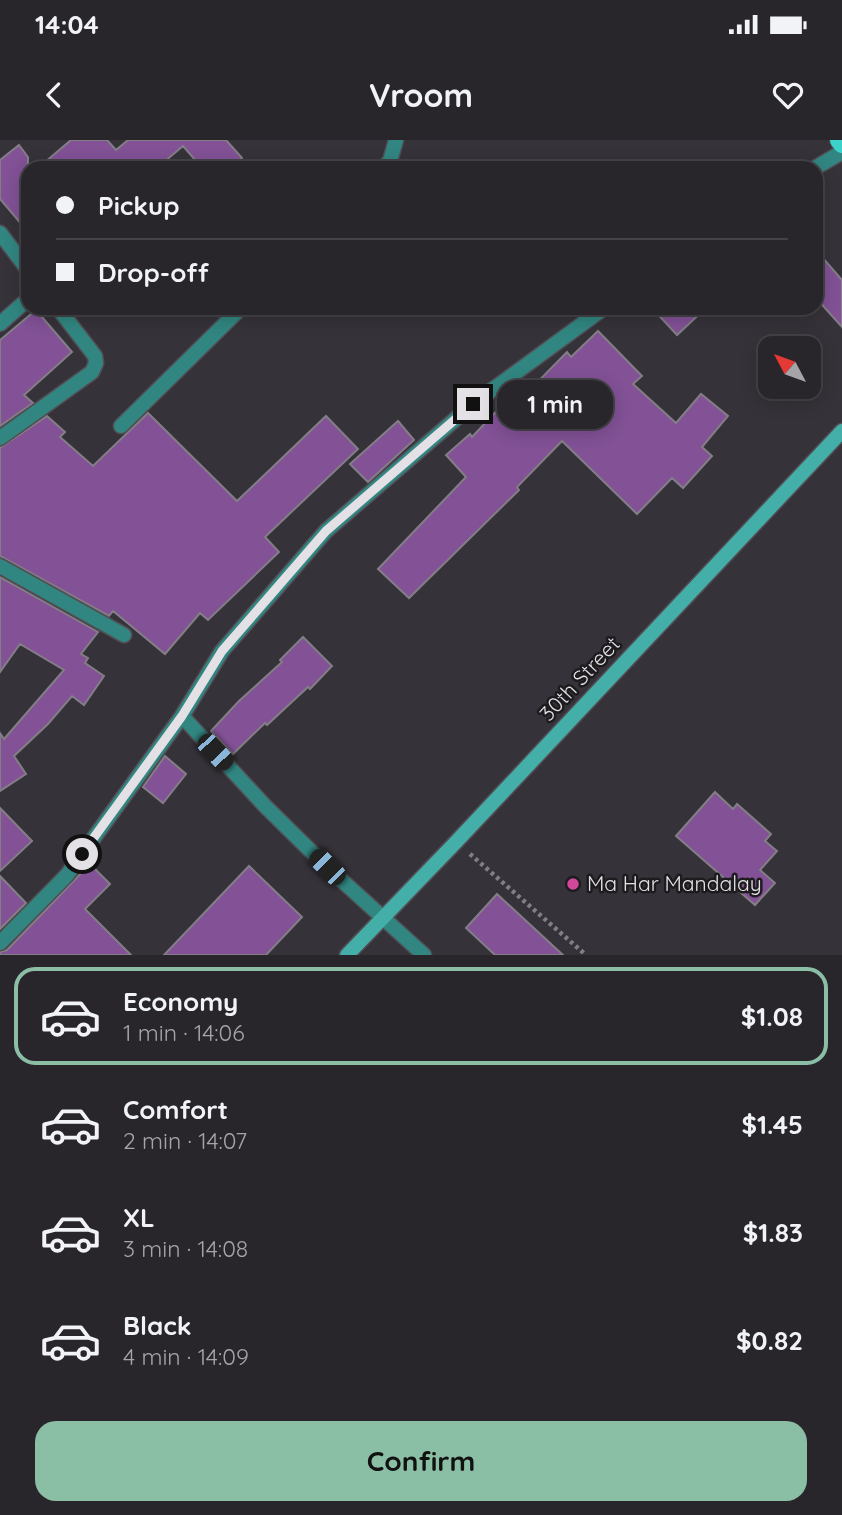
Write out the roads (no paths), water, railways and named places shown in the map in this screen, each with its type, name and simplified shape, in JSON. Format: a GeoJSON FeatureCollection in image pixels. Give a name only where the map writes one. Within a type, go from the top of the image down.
{"type":"FeatureCollection","features":[{"type":"Feature","properties":{"kind":"main road","name":"30th Street"},"geometry":{"type":"LineString","coordinates":[[347,955],[842,431]]}},
{"type":"Feature","properties":{"kind":"street"},"geometry":{"type":"LineString","coordinates":[[390,161],[396,140]]}},
{"type":"Feature","properties":{"kind":"street"},"geometry":{"type":"LineString","coordinates":[[823,163],[842,152]]}},
{"type":"Feature","properties":{"kind":"street"},"geometry":{"type":"LineString","coordinates":[[0,233],[21,261]]}},
{"type":"Feature","properties":{"kind":"street"},"geometry":{"type":"LineString","coordinates":[[0,324],[21,305]]}},
{"type":"Feature","properties":{"kind":"street"},"geometry":{"type":"LineString","coordinates":[[0,438],[92,372],[96,363],[95,356],[63,315]]}},
{"type":"Feature","properties":{"kind":"street"},"geometry":{"type":"LineString","coordinates":[[121,426],[234,315]]}},
{"type":"Feature","properties":{"kind":"street"},"geometry":{"type":"LineString","coordinates":[[0,943],[67,875],[182,716],[222,651],[326,531],[473,404],[594,315]]}},
{"type":"Feature","properties":{"kind":"street"},"geometry":{"type":"LineString","coordinates":[[0,566],[124,635]]}},
{"type":"Feature","properties":{"kind":"street"},"geometry":{"type":"LineString","coordinates":[[182,716],[274,815],[424,955]]}},
{"type":"Feature","properties":{"kind":"place","name":"Ma Har Mandalay"},"geometry":{"type":"Point","coordinates":[573,884]}}]}
